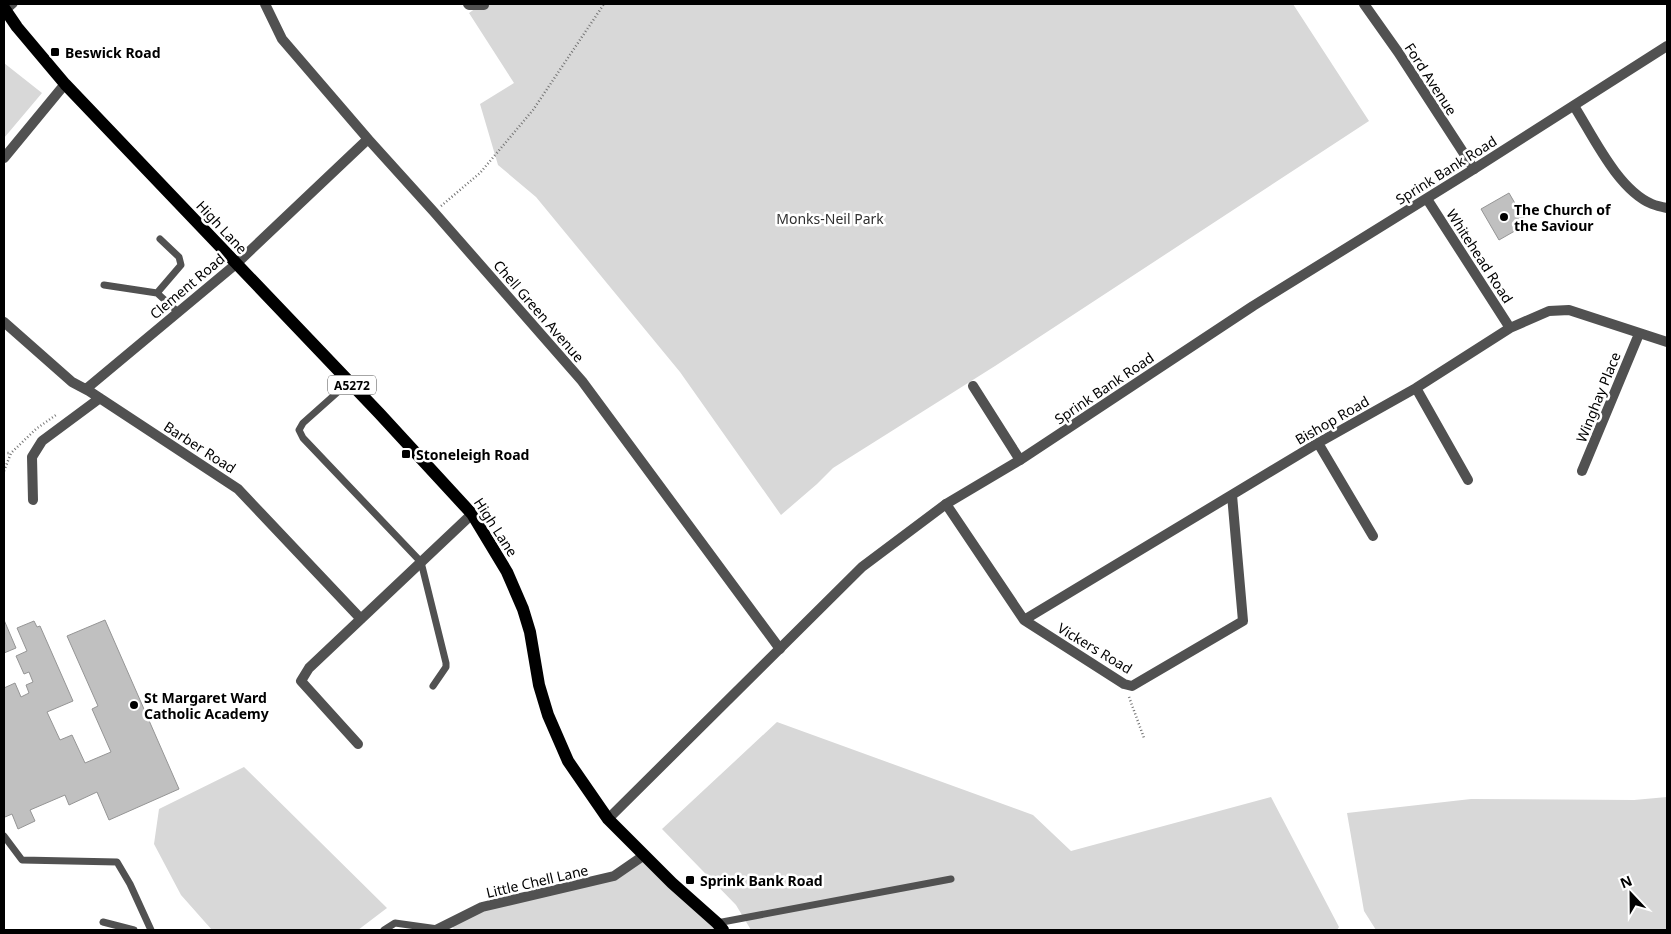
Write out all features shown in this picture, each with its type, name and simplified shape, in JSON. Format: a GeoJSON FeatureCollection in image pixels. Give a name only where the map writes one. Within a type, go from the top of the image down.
{"type":"FeatureCollection","features":[{"type":"Feature","properties":{"kind":"main road","name":"High Lane"},"geometry":{"type":"LineString","coordinates":[[8,8],[17,28],[65,84],[472,514],[507,572],[523,609],[530,632],[539,686],[556,737],[568,761],[608,819],[643,856],[720,927]]}},
{"type":"Feature","properties":{"kind":"street","name":"Chell Green Avenue"},"geometry":{"type":"LineString","coordinates":[[265,4],[282,39],[582,381],[780,649]]}},
{"type":"Feature","properties":{"kind":"street"},"geometry":{"type":"LineString","coordinates":[[468,4],[484,5]]}},
{"type":"Feature","properties":{"kind":"street","name":"Ford Avenue"},"geometry":{"type":"LineString","coordinates":[[1364,4],[1398,52],[1474,169]]}},
{"type":"Feature","properties":{"kind":"street","name":"Sprink Bank Road"},"geometry":{"type":"LineString","coordinates":[[608,819],[862,567],[946,504],[1020,460],[1253,306],[1427,199],[1667,46]]}},
{"type":"Feature","properties":{"kind":"street"},"geometry":{"type":"LineString","coordinates":[[4,158],[65,84]]}},
{"type":"Feature","properties":{"kind":"street"},"geometry":{"type":"LineString","coordinates":[[1574,106],[1618,177],[1632,191],[1651,204],[1667,208]]}},
{"type":"Feature","properties":{"kind":"street","name":"Clement Road"},"geometry":{"type":"LineString","coordinates":[[86,389],[236,264],[368,139]]}},
{"type":"Feature","properties":{"kind":"street","name":"Whitehead Road"},"geometry":{"type":"LineString","coordinates":[[1427,199],[1510,328]]}},
{"type":"Feature","properties":{"kind":"street","name":"Bishop Road"},"geometry":{"type":"LineString","coordinates":[[1024,620],[1318,443],[1416,388],[1510,328],[1549,311],[1568,310],[1667,342]]}},
{"type":"Feature","properties":{"kind":"street","name":"Barber Road"},"geometry":{"type":"LineString","coordinates":[[4,322],[72,382],[100,398],[238,489],[361,619]]}},
{"type":"Feature","properties":{"kind":"street","name":"Winghay Place"},"geometry":{"type":"LineString","coordinates":[[1582,471],[1639,334]]}},
{"type":"Feature","properties":{"kind":"street"},"geometry":{"type":"LineString","coordinates":[[973,386],[1020,460]]}},
{"type":"Feature","properties":{"kind":"street"},"geometry":{"type":"LineString","coordinates":[[1416,388],[1468,480]]}},
{"type":"Feature","properties":{"kind":"street"},"geometry":{"type":"LineString","coordinates":[[33,500],[32,457],[42,441],[100,398]]}},
{"type":"Feature","properties":{"kind":"street"},"geometry":{"type":"LineString","coordinates":[[1318,443],[1373,536]]}},
{"type":"Feature","properties":{"kind":"street","name":"Vickers Road"},"geometry":{"type":"LineString","coordinates":[[946,504],[1024,620],[1124,684],[1132,686],[1243,620],[1232,495]]}},
{"type":"Feature","properties":{"kind":"street"},"geometry":{"type":"LineString","coordinates":[[358,744],[301,681],[309,668],[472,514]]}},
{"type":"Feature","properties":{"kind":"street","name":"Little Chell Lane"},"geometry":{"type":"LineString","coordinates":[[437,930],[482,907],[614,876],[643,856]]}},
{"type":"Feature","properties":{"kind":"lane"},"geometry":{"type":"LineString","coordinates":[[157,293],[181,265],[179,257],[160,239]]}},
{"type":"Feature","properties":{"kind":"lane"},"geometry":{"type":"LineString","coordinates":[[104,285],[157,293],[178,312]]}},
{"type":"Feature","properties":{"kind":"lane"},"geometry":{"type":"LineString","coordinates":[[349,382],[303,423],[300,427],[300,434],[421,562],[446,663],[446,667],[434,686]]}},
{"type":"Feature","properties":{"kind":"lane"},"geometry":{"type":"LineString","coordinates":[[4,836],[22,860],[117,862],[130,884],[151,930]]}},
{"type":"Feature","properties":{"kind":"lane"},"geometry":{"type":"LineString","coordinates":[[720,927],[951,879]]}},
{"type":"Feature","properties":{"kind":"lane"},"geometry":{"type":"LineString","coordinates":[[104,922],[134,930]]}},
{"type":"Feature","properties":{"kind":"lane"},"geometry":{"type":"LineString","coordinates":[[384,930],[395,923],[437,930]]}},
{"type":"Feature","properties":{"kind":"path"},"geometry":{"type":"LineString","coordinates":[[434,212],[480,173],[533,110],[604,4]]}},
{"type":"Feature","properties":{"kind":"path"},"geometry":{"type":"LineString","coordinates":[[4,453],[11,453]]}},
{"type":"Feature","properties":{"kind":"path"},"geometry":{"type":"LineString","coordinates":[[1124,684],[1144,738]]}},
{"type":"Feature","properties":{"kind":"green space","name":"Monks-Neil Park"},"geometry":{"type":"Polygon","coordinates":[[[482,4],[1293,4],[1369,121],[995,366],[833,468],[781,515],[680,372],[536,197],[498,165],[480,104],[514,83],[469,13],[482,4]]]}},
{"type":"Feature","properties":{"kind":"green space"},"geometry":{"type":"Polygon","coordinates":[[[4,63],[42,93],[4,138],[4,63]]]}},
{"type":"Feature","properties":{"kind":"green space"},"geometry":{"type":"Polygon","coordinates":[[[777,722],[1033,815],[1071,851],[1271,797],[1339,927],[1337,930],[751,930],[736,905],[662,829],[777,722]]]}},
{"type":"Feature","properties":{"kind":"green space"},"geometry":{"type":"Polygon","coordinates":[[[244,767],[387,908],[358,930],[212,930],[181,895],[154,844],[159,809],[244,767]]]}},
{"type":"Feature","properties":{"kind":"green space"},"geometry":{"type":"Polygon","coordinates":[[[1667,797],[1667,930],[1376,930],[1364,911],[1347,813],[1471,799],[1634,800],[1667,797]]]}},
{"type":"Feature","properties":{"kind":"green space"},"geometry":{"type":"Polygon","coordinates":[[[643,856],[723,930],[455,930],[449,924],[482,907],[593,882],[643,856]]]}},
{"type":"Feature","properties":{"kind":"building","name":"The Church of the Saviour"},"geometry":{"type":"Polygon","coordinates":[[[1509,193],[1527,224],[1499,240],[1481,209],[1509,193]]]}},
{"type":"Feature","properties":{"kind":"building"},"geometry":{"type":"Polygon","coordinates":[[[4,620],[16,648],[4,653],[4,620]]]}},
{"type":"Feature","properties":{"kind":"building"},"geometry":{"type":"Polygon","coordinates":[[[105,620],[179,789],[109,820],[97,792],[69,805],[65,795],[30,810],[35,821],[18,829],[12,814],[5,817],[4,814],[4,688],[15,683],[21,697],[29,693],[26,685],[33,682],[29,672],[24,674],[16,656],[27,651],[17,628],[34,621],[37,627],[40,626],[73,701],[47,712],[60,740],[72,735],[85,763],[111,752],[92,709],[98,706],[67,636],[105,620]]]}},
{"type":"Feature","properties":{"kind":"place","name":"Beswick Road"},"geometry":{"type":"Point","coordinates":[55,52]}},
{"type":"Feature","properties":{"kind":"place","name":"The Church of the Saviour"},"geometry":{"type":"Point","coordinates":[1504,217]}},
{"type":"Feature","properties":{"kind":"place","name":"Stoneleigh Road"},"geometry":{"type":"Point","coordinates":[406,454]}},
{"type":"Feature","properties":{"kind":"place","name":"St Margaret Ward Catholic Academy"},"geometry":{"type":"Point","coordinates":[134,705]}},
{"type":"Feature","properties":{"kind":"place","name":"Sprink Bank Road"},"geometry":{"type":"Point","coordinates":[690,880]}}]}
